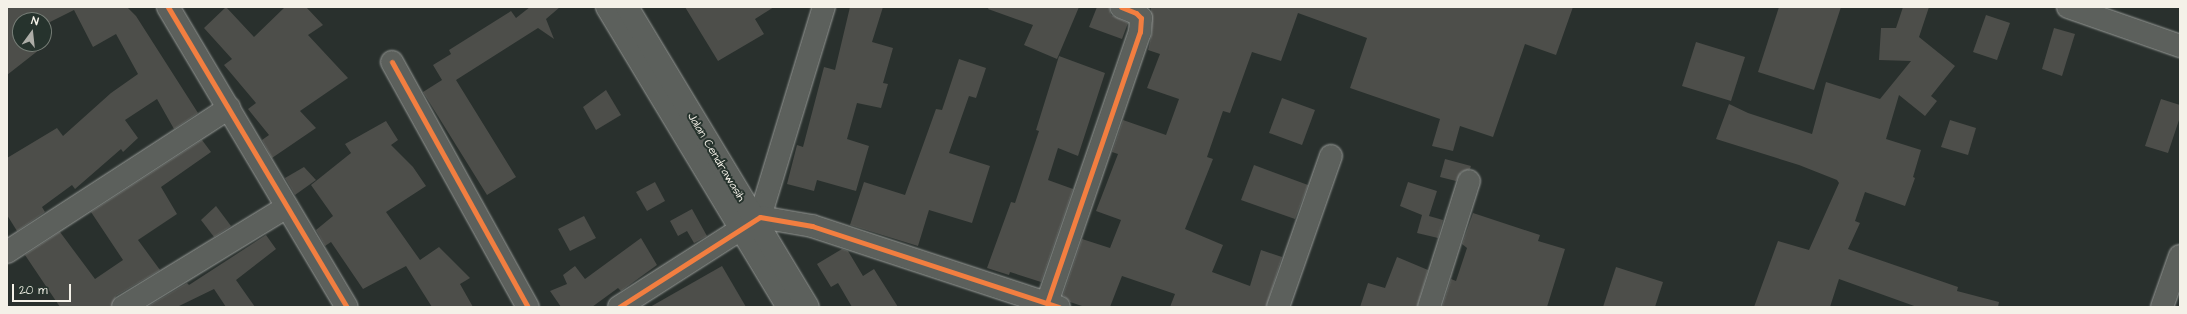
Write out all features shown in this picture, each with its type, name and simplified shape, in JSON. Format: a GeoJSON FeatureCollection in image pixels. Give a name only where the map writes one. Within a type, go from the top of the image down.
{"type":"FeatureCollection","features":[{"type":"Feature","properties":{"kind":"street"},"geometry":{"type":"LineString","coordinates":[[168,7],[346,307]]}},
{"type":"Feature","properties":{"kind":"street","name":"Jalan Cendrawasih"},"geometry":{"type":"LineString","coordinates":[[608,7],[808,307]]}},
{"type":"Feature","properties":{"kind":"street","name":"Jalan Cendrawasih"},"geometry":{"type":"LineString","coordinates":[[627,7],[752,222],[788,307]]}},
{"type":"Feature","properties":{"kind":"street"},"geometry":{"type":"LineString","coordinates":[[752,222],[824,7]]}},
{"type":"Feature","properties":{"kind":"street"},"geometry":{"type":"LineString","coordinates":[[619,307],[752,222],[812,226],[1053,305],[1140,32],[1141,18],[1136,13],[1122,7]]}},
{"type":"Feature","properties":{"kind":"street"},"geometry":{"type":"LineString","coordinates":[[2068,7],[2112,14],[2180,46]]}},
{"type":"Feature","properties":{"kind":"street"},"geometry":{"type":"LineString","coordinates":[[392,62],[528,307]]}},
{"type":"Feature","properties":{"kind":"street"},"geometry":{"type":"LineString","coordinates":[[7,252],[229,108]]}},
{"type":"Feature","properties":{"kind":"street"},"geometry":{"type":"LineString","coordinates":[[1278,307],[1331,156]]}},
{"type":"Feature","properties":{"kind":"street"},"geometry":{"type":"LineString","coordinates":[[1429,307],[1469,181]]}},
{"type":"Feature","properties":{"kind":"street"},"geometry":{"type":"LineString","coordinates":[[123,307],[287,207]]}},
{"type":"Feature","properties":{"kind":"street"},"geometry":{"type":"LineString","coordinates":[[2162,307],[2180,256]]}},
{"type":"Feature","properties":{"kind":"building"},"geometry":{"type":"Polygon","coordinates":[[[7,7],[127,7],[136,16],[198,113],[174,129],[157,99],[125,120],[138,138],[123,152],[121,149],[75,189],[72,185],[42,207],[45,212],[17,231],[7,215],[7,158],[57,128],[63,136],[111,93],[138,74],[116,34],[93,47],[74,10],[52,21],[52,12],[12,12],[12,52],[36,52],[7,75],[7,7]]]}},
{"type":"Feature","properties":{"kind":"building"},"geometry":{"type":"Polygon","coordinates":[[[226,7],[254,37],[285,7],[306,7],[323,25],[308,35],[348,78],[300,111],[316,128],[272,158],[262,140],[269,135],[248,109],[256,103],[224,65],[232,59],[204,28],[226,7]]]}},
{"type":"Feature","properties":{"kind":"building"},"geometry":{"type":"Polygon","coordinates":[[[530,7],[560,7],[546,19],[554,39],[538,28],[456,80],[516,177],[487,195],[423,92],[442,80],[433,65],[451,54],[449,50],[511,11],[516,18],[530,7]]]}},
{"type":"Feature","properties":{"kind":"building"},"geometry":{"type":"Polygon","coordinates":[[[685,7],[774,7],[755,19],[764,34],[718,61],[685,7]]]}},
{"type":"Feature","properties":{"kind":"building"},"geometry":{"type":"Polygon","coordinates":[[[850,7],[883,7],[872,42],[893,48],[883,83],[888,84],[881,108],[857,103],[847,139],[869,146],[856,191],[817,180],[814,191],[787,184],[797,145],[803,147],[824,67],[835,70],[850,7]]]}},
{"type":"Feature","properties":{"kind":"building"},"geometry":{"type":"Polygon","coordinates":[[[989,7],[1079,7],[1057,59],[1024,45],[1033,25],[988,9],[989,7]]]}},
{"type":"Feature","properties":{"kind":"building"},"geometry":{"type":"Polygon","coordinates":[[[1097,7],[1109,7],[1111,15],[1128,23],[1122,39],[1089,27],[1097,7]]]}},
{"type":"Feature","properties":{"kind":"building"},"geometry":{"type":"Polygon","coordinates":[[[1151,7],[1573,7],[1556,55],[1525,44],[1493,137],[1460,126],[1453,151],[1432,146],[1440,119],[1350,88],[1367,38],[1298,13],[1281,61],[1252,52],[1230,113],[1223,111],[1207,157],[1213,159],[1185,229],[1223,245],[1212,272],[1250,286],[1261,250],[1282,257],[1266,307],[1170,307],[1175,294],[1122,276],[1110,307],[1085,307],[1070,302],[1063,295],[1082,239],[1110,248],[1121,220],[1096,211],[1118,154],[1112,152],[1123,120],[1166,135],[1179,99],[1147,88],[1160,54],[1148,50],[1152,33],[1151,7]]]}},
{"type":"Feature","properties":{"kind":"building"},"geometry":{"type":"Polygon","coordinates":[[[1779,7],[1841,7],[1814,90],[1758,72],[1779,7]]]}},
{"type":"Feature","properties":{"kind":"building"},"geometry":{"type":"Polygon","coordinates":[[[1903,7],[1929,7],[1919,37],[1955,66],[1931,96],[1937,101],[1925,116],[1899,95],[1886,139],[1921,150],[1913,177],[1915,178],[1905,206],[1865,192],[1855,221],[1860,223],[1848,249],[1958,287],[1957,291],[1999,302],[1998,307],[1917,307],[1839,279],[1830,307],[1754,307],[1778,241],[1809,250],[1839,183],[1837,180],[1799,165],[1716,139],[1729,104],[1748,113],[1812,134],[1826,82],[1880,99],[1911,61],[1879,60],[1881,28],[1896,28],[1903,7]]]}},
{"type":"Feature","properties":{"kind":"building"},"geometry":{"type":"Polygon","coordinates":[[[1986,15],[2010,23],[1997,60],[1973,52],[1986,15]]]}},
{"type":"Feature","properties":{"kind":"building"},"geometry":{"type":"Polygon","coordinates":[[[2054,28],[2075,34],[2062,76],[2042,69],[2054,28]]]}},
{"type":"Feature","properties":{"kind":"building"},"geometry":{"type":"Polygon","coordinates":[[[1696,42],[1745,57],[1731,101],[1682,86],[1696,42]]]}},
{"type":"Feature","properties":{"kind":"building"},"geometry":{"type":"Polygon","coordinates":[[[1059,56],[1105,73],[1078,156],[1058,148],[1048,180],[1073,189],[1041,282],[1010,272],[1009,275],[987,268],[1011,202],[1015,203],[1039,131],[1036,130],[1059,56]]]}},
{"type":"Feature","properties":{"kind":"building"},"geometry":{"type":"Polygon","coordinates":[[[959,59],[986,68],[976,98],[969,96],[949,153],[990,166],[972,223],[929,210],[918,246],[850,225],[864,182],[905,195],[936,109],[942,110],[959,59]]]}},
{"type":"Feature","properties":{"kind":"building"},"geometry":{"type":"Polygon","coordinates":[[[606,90],[621,115],[596,130],[583,107],[606,90]]]}},
{"type":"Feature","properties":{"kind":"building"},"geometry":{"type":"Polygon","coordinates":[[[1282,98],[1315,110],[1302,145],[1269,133],[1282,98]]]}},
{"type":"Feature","properties":{"kind":"building"},"geometry":{"type":"Polygon","coordinates":[[[2161,99],[2180,105],[2180,117],[2168,153],[2145,146],[2161,99]]]}},
{"type":"Feature","properties":{"kind":"building"},"geometry":{"type":"Polygon","coordinates":[[[1950,120],[1976,128],[1968,155],[1941,147],[1950,120]]]}},
{"type":"Feature","properties":{"kind":"building"},"geometry":{"type":"Polygon","coordinates":[[[386,121],[398,140],[391,145],[413,167],[426,186],[386,212],[420,260],[439,247],[470,278],[460,284],[473,307],[432,307],[406,266],[363,289],[331,242],[325,246],[316,230],[333,216],[311,185],[351,153],[345,144],[386,121]]]}},
{"type":"Feature","properties":{"kind":"building"},"geometry":{"type":"Polygon","coordinates":[[[202,140],[211,152],[161,187],[177,214],[138,240],[160,270],[116,296],[111,307],[60,307],[25,255],[60,232],[95,279],[123,260],[91,212],[202,140]]]}},
{"type":"Feature","properties":{"kind":"building"},"geometry":{"type":"Polygon","coordinates":[[[1445,159],[1471,166],[1470,169],[1461,172],[1456,181],[1440,177],[1445,159]]]}},
{"type":"Feature","properties":{"kind":"building"},"geometry":{"type":"Polygon","coordinates":[[[1254,165],[1308,185],[1295,219],[1241,200],[1254,165]]]}},
{"type":"Feature","properties":{"kind":"building"},"geometry":{"type":"Polygon","coordinates":[[[304,167],[316,180],[295,195],[285,178],[304,167]]]}},
{"type":"Feature","properties":{"kind":"building"},"geometry":{"type":"Polygon","coordinates":[[[655,182],[665,201],[647,211],[636,192],[655,182]]]}},
{"type":"Feature","properties":{"kind":"building"},"geometry":{"type":"Polygon","coordinates":[[[1408,182],[1437,191],[1429,216],[1443,220],[1438,238],[1417,233],[1422,215],[1400,206],[1408,182]]]}},
{"type":"Feature","properties":{"kind":"building"},"geometry":{"type":"Polygon","coordinates":[[[216,206],[231,226],[214,237],[201,220],[216,206]]]}},
{"type":"Feature","properties":{"kind":"building"},"geometry":{"type":"Polygon","coordinates":[[[692,209],[707,236],[694,243],[687,231],[678,236],[670,221],[692,209]]]}},
{"type":"Feature","properties":{"kind":"building"},"geometry":{"type":"Polygon","coordinates":[[[1473,213],[1540,235],[1538,241],[1565,249],[1547,307],[1442,307],[1451,279],[1456,281],[1467,248],[1462,244],[1473,213]]]}},
{"type":"Feature","properties":{"kind":"building"},"geometry":{"type":"Polygon","coordinates":[[[584,216],[596,238],[570,251],[558,229],[584,216]]]}},
{"type":"Feature","properties":{"kind":"building"},"geometry":{"type":"Polygon","coordinates":[[[266,235],[276,249],[236,280],[255,307],[226,307],[214,289],[177,307],[147,307],[187,283],[189,285],[266,235]]]}},
{"type":"Feature","properties":{"kind":"building"},"geometry":{"type":"Polygon","coordinates":[[[641,238],[657,265],[621,291],[618,288],[592,307],[561,307],[550,291],[567,284],[563,275],[575,266],[585,279],[641,238]]]}},
{"type":"Feature","properties":{"kind":"building"},"geometry":{"type":"Polygon","coordinates":[[[842,249],[848,251],[863,276],[874,269],[898,307],[852,307],[838,283],[831,287],[817,264],[842,249]]]}},
{"type":"Feature","properties":{"kind":"building"},"geometry":{"type":"Polygon","coordinates":[[[1397,257],[1428,270],[1417,307],[1360,307],[1368,283],[1385,288],[1397,257]]]}},
{"type":"Feature","properties":{"kind":"building"},"geometry":{"type":"Polygon","coordinates":[[[722,266],[746,307],[650,307],[722,266]]]}},
{"type":"Feature","properties":{"kind":"building"},"geometry":{"type":"Polygon","coordinates":[[[1616,267],[1663,282],[1655,307],[1603,307],[1616,267]]]}},
{"type":"Feature","properties":{"kind":"cycle path"},"geometry":{"type":"LineString","coordinates":[[168,7],[347,307]]}},
{"type":"Feature","properties":{"kind":"cycle path"},"geometry":{"type":"LineString","coordinates":[[1047,303],[1140,32],[1141,18],[1136,13],[1121,7]]}},
{"type":"Feature","properties":{"kind":"cycle path"},"geometry":{"type":"LineString","coordinates":[[392,62],[528,307]]}},
{"type":"Feature","properties":{"kind":"cycle path"},"geometry":{"type":"LineString","coordinates":[[619,307],[760,217],[812,226],[1059,307]]}}]}
